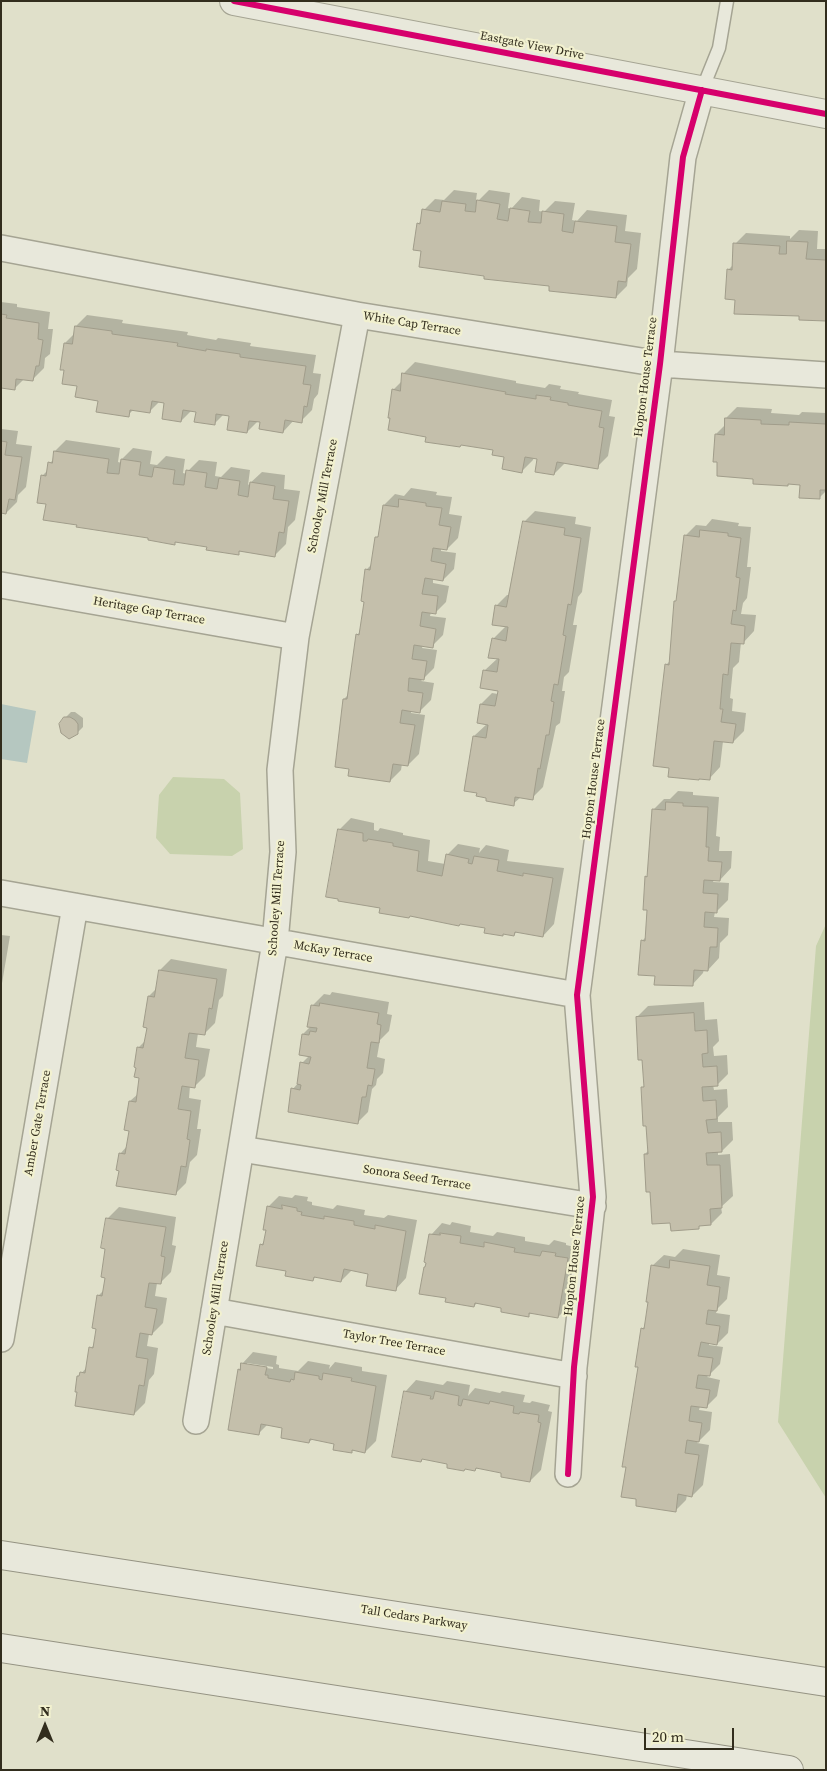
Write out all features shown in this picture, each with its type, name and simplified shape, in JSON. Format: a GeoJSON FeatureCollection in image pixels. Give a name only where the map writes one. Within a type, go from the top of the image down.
{"type":"FeatureCollection","features":[{"type":"Feature","properties":{"kind":"main road","name":"Eastgate View Drive"},"geometry":{"type":"LineString","coordinates":[[234,1],[826,114]]}},
{"type":"Feature","properties":{"kind":"main road","name":"Tall Cedars Parkway"},"geometry":{"type":"LineString","coordinates":[[1,1555],[826,1682]]}},
{"type":"Feature","properties":{"kind":"main road"},"geometry":{"type":"LineString","coordinates":[[1,1648],[789,1770]]}},
{"type":"Feature","properties":{"kind":"street","name":"Hopton House Terrace"},"geometry":{"type":"LineString","coordinates":[[568,1474],[574,1376],[594,1197],[577,995],[660,364],[683,157],[702,90]]}},
{"type":"Feature","properties":{"kind":"street","name":"White Cap Terrace"},"geometry":{"type":"LineString","coordinates":[[1,248],[357,315],[660,364],[826,375]]}},
{"type":"Feature","properties":{"kind":"street","name":"Schooley Mill Terrace"},"geometry":{"type":"LineString","coordinates":[[196,1421],[276,942],[283,852],[280,770],[296,637],[357,315]]}},
{"type":"Feature","properties":{"kind":"street","name":"Heritage Gap Terrace"},"geometry":{"type":"LineString","coordinates":[[1,585],[296,637]]}},
{"type":"Feature","properties":{"kind":"street","name":"McKay Terrace"},"geometry":{"type":"LineString","coordinates":[[1,893],[577,995]]}},
{"type":"Feature","properties":{"kind":"street","name":"Amber Gate Terrace"},"geometry":{"type":"LineString","coordinates":[[1,1339],[75,906]]}},
{"type":"Feature","properties":{"kind":"street","name":"Sonora Seed Terrace"},"geometry":{"type":"LineString","coordinates":[[241,1149],[593,1206]]}},
{"type":"Feature","properties":{"kind":"street","name":"Taylor Tree Terrace"},"geometry":{"type":"LineString","coordinates":[[214,1311],[574,1376]]}},
{"type":"Feature","properties":{"kind":"lane"},"geometry":{"type":"LineString","coordinates":[[702,90],[719,48],[727,1]]}},
{"type":"Feature","properties":{"kind":"green space"},"geometry":{"type":"Polygon","coordinates":[[[173,777],[224,779],[240,793],[243,849],[232,856],[170,854],[156,838],[159,795],[173,777]]]}},
{"type":"Feature","properties":{"kind":"green space"},"geometry":{"type":"Polygon","coordinates":[[[826,924],[826,1498],[778,1422],[816,946],[826,924]]]}},
{"type":"Feature","properties":{"kind":"shaded area"},"geometry":{"type":"Polygon","coordinates":[[[1,704],[36,711],[27,763],[1,759],[1,704]]]}},
{"type":"Feature","properties":{"kind":"building"},"geometry":{"type":"Polygon","coordinates":[[[477,200],[500,204],[497,219],[508,221],[510,208],[530,211],[528,222],[541,223],[542,211],[564,214],[562,231],[573,233],[575,221],[617,226],[615,242],[631,244],[626,282],[618,281],[616,298],[549,291],[549,286],[484,279],[484,276],[419,267],[421,251],[413,250],[417,223],[420,224],[422,209],[440,212],[442,201],[466,204],[465,211],[475,212],[477,200]]]}},
{"type":"Feature","properties":{"kind":"building"},"geometry":{"type":"Polygon","coordinates":[[[787,241],[808,242],[806,259],[826,260],[826,321],[799,320],[799,316],[734,314],[735,300],[725,299],[727,269],[732,270],[733,243],[780,246],[779,254],[786,254],[787,241]]]}},
{"type":"Feature","properties":{"kind":"building"},"geometry":{"type":"Polygon","coordinates":[[[1,314],[7,315],[6,318],[39,323],[38,339],[43,340],[39,366],[36,366],[33,381],[16,379],[15,390],[1,388],[1,314]]]}},
{"type":"Feature","properties":{"kind":"building"},"geometry":{"type":"Polygon","coordinates":[[[75,326],[112,331],[112,334],[178,343],[177,346],[206,351],[206,349],[240,354],[240,357],[306,366],[303,384],[311,385],[307,407],[304,406],[302,423],[285,420],[283,433],[259,429],[260,422],[249,421],[247,433],[227,430],[229,416],[216,414],[215,425],[194,422],[196,412],[183,410],[181,422],[162,419],[164,403],[152,401],[150,413],[130,410],[129,417],[96,412],[98,401],[75,397],[77,386],[62,384],[64,370],[60,370],[64,343],[72,344],[75,326]]]}},
{"type":"Feature","properties":{"kind":"building"},"geometry":{"type":"Polygon","coordinates":[[[402,373],[536,399],[536,395],[551,397],[550,400],[568,403],[568,405],[602,411],[599,427],[604,428],[598,469],[557,462],[554,475],[535,472],[537,459],[525,457],[522,473],[502,469],[504,457],[492,455],[493,450],[425,442],[426,437],[388,430],[392,389],[400,391],[402,373]]]}},
{"type":"Feature","properties":{"kind":"building"},"geometry":{"type":"Polygon","coordinates":[[[725,418],[761,420],[761,424],[789,425],[789,422],[826,424],[826,490],[820,490],[820,499],[799,498],[800,485],[753,484],[753,479],[717,476],[717,462],[713,462],[715,434],[724,435],[725,418]]]}},
{"type":"Feature","properties":{"kind":"building"},"geometry":{"type":"Polygon","coordinates":[[[1,441],[7,442],[5,455],[22,457],[15,500],[9,499],[6,514],[1,513],[1,441]]]}},
{"type":"Feature","properties":{"kind":"building"},"geometry":{"type":"Polygon","coordinates":[[[54,451],[109,459],[107,473],[119,474],[121,459],[141,462],[139,475],[152,477],[154,467],[175,470],[173,484],[184,485],[186,470],[207,473],[205,487],[217,489],[219,478],[240,481],[238,495],[248,497],[250,482],[275,486],[273,499],[289,501],[284,533],[279,532],[275,557],[239,551],[239,555],[206,550],[207,547],[175,542],[175,545],[148,540],[148,538],[43,520],[46,504],[37,503],[41,475],[46,476],[48,462],[52,463],[54,451]]]}},
{"type":"Feature","properties":{"kind":"building"},"geometry":{"type":"Polygon","coordinates":[[[399,499],[426,503],[426,506],[442,508],[439,525],[451,527],[447,550],[433,548],[431,561],[446,564],[443,581],[425,578],[422,594],[438,596],[436,614],[422,612],[420,626],[436,629],[433,648],[414,645],[412,659],[427,661],[424,680],[409,678],[408,691],[423,693],[420,713],[402,710],[400,723],[415,725],[408,766],[393,764],[390,782],[348,776],[349,769],[335,767],[343,699],[347,699],[356,634],[359,635],[364,602],[361,601],[365,569],[370,570],[375,537],[378,537],[383,505],[398,507],[399,499]]]}},
{"type":"Feature","properties":{"kind":"building"},"geometry":{"type":"Polygon","coordinates":[[[523,521],[565,528],[564,535],[581,538],[571,605],[568,604],[563,635],[566,636],[558,685],[554,684],[551,701],[554,702],[549,735],[546,735],[533,800],[515,797],[514,806],[486,801],[486,798],[476,796],[477,793],[464,791],[473,736],[486,738],[488,725],[477,723],[480,704],[495,706],[498,691],[480,688],[483,670],[497,672],[499,659],[488,658],[492,638],[506,641],[508,627],[492,625],[495,605],[506,607],[523,521]]]}},
{"type":"Feature","properties":{"kind":"building"},"geometry":{"type":"Polygon","coordinates":[[[700,530],[728,533],[728,536],[741,538],[736,577],[740,578],[736,611],[733,610],[731,624],[745,626],[744,644],[731,643],[728,675],[723,674],[720,709],[723,709],[721,722],[736,724],[733,743],[714,741],[710,780],[668,777],[669,768],[653,766],[665,664],[669,665],[674,601],[676,601],[684,535],[699,537],[700,530]]]}},
{"type":"Feature","properties":{"kind":"building"},"geometry":{"type":"Polygon","coordinates":[[[64,717],[70,717],[78,724],[78,734],[69,739],[61,733],[59,724],[64,717]]]}},
{"type":"Feature","properties":{"kind":"building"},"geometry":{"type":"Polygon","coordinates":[[[666,802],[683,803],[683,806],[708,807],[706,847],[709,847],[708,861],[722,862],[720,881],[704,880],[703,893],[718,894],[717,913],[705,912],[704,927],[718,928],[717,947],[710,947],[708,971],[694,970],[693,986],[654,985],[655,976],[638,975],[641,940],[645,941],[647,910],[643,910],[652,809],[665,810],[666,802]]]}},
{"type":"Feature","properties":{"kind":"building"},"geometry":{"type":"Polygon","coordinates":[[[338,829],[363,833],[363,841],[368,839],[393,843],[393,846],[419,851],[417,871],[442,876],[446,854],[469,859],[468,863],[472,864],[474,856],[499,860],[497,871],[523,876],[523,873],[553,878],[543,937],[515,932],[514,936],[484,933],[485,928],[460,924],[459,926],[410,916],[409,918],[379,913],[380,908],[338,901],[338,899],[326,897],[338,829]]]}},
{"type":"Feature","properties":{"kind":"building"},"geometry":{"type":"Polygon","coordinates":[[[159,970],[217,979],[212,1009],[209,1008],[205,1035],[189,1033],[185,1058],[199,1060],[195,1088],[182,1086],[178,1109],[191,1111],[187,1139],[190,1140],[186,1167],[181,1166],[176,1195],[116,1186],[119,1171],[116,1170],[119,1153],[125,1154],[129,1131],[124,1130],[129,1101],[136,1102],[139,1078],[134,1077],[136,1068],[134,1067],[137,1047],[143,1048],[147,1028],[143,1027],[148,996],[154,997],[159,970]]]}},
{"type":"Feature","properties":{"kind":"building"},"geometry":{"type":"Polygon","coordinates":[[[320,1003],[379,1013],[377,1024],[381,1025],[379,1043],[371,1042],[367,1068],[375,1069],[372,1086],[368,1085],[366,1097],[362,1097],[358,1124],[288,1112],[291,1088],[300,1090],[301,1085],[297,1084],[300,1062],[309,1064],[311,1057],[299,1055],[302,1034],[309,1035],[310,1031],[316,1032],[317,1028],[307,1027],[311,1005],[319,1006],[320,1003]]]}},
{"type":"Feature","properties":{"kind":"building"},"geometry":{"type":"Polygon","coordinates":[[[694,1013],[695,1031],[707,1030],[708,1053],[702,1054],[703,1067],[717,1066],[718,1086],[702,1087],[703,1101],[716,1100],[717,1119],[706,1120],[708,1133],[721,1132],[722,1152],[706,1153],[707,1165],[720,1165],[722,1208],[710,1209],[711,1225],[699,1226],[699,1229],[671,1231],[670,1223],[652,1224],[650,1192],[646,1192],[644,1154],[648,1154],[646,1126],[643,1126],[641,1087],[644,1087],[642,1060],[638,1060],[636,1017],[694,1013]]]}},
{"type":"Feature","properties":{"kind":"building"},"geometry":{"type":"Polygon","coordinates":[[[282,1205],[297,1208],[297,1211],[302,1212],[301,1215],[324,1219],[324,1216],[354,1221],[354,1225],[375,1229],[375,1225],[406,1231],[396,1291],[366,1286],[368,1274],[344,1269],[341,1282],[314,1277],[313,1281],[285,1276],[286,1271],[256,1266],[260,1244],[263,1245],[266,1230],[263,1230],[267,1206],[282,1209],[282,1205]]]}},
{"type":"Feature","properties":{"kind":"building"},"geometry":{"type":"Polygon","coordinates":[[[106,1218],[166,1227],[161,1256],[165,1257],[161,1284],[149,1283],[145,1307],[157,1309],[152,1335],[140,1333],[136,1357],[148,1359],[144,1386],[139,1385],[134,1415],[75,1406],[77,1376],[79,1376],[80,1372],[85,1373],[89,1347],[93,1348],[96,1329],[92,1328],[97,1295],[102,1296],[105,1278],[101,1277],[105,1249],[101,1248],[106,1218]]]}},
{"type":"Feature","properties":{"kind":"building"},"geometry":{"type":"Polygon","coordinates":[[[440,1233],[461,1236],[460,1243],[484,1247],[484,1242],[515,1248],[514,1252],[540,1256],[542,1251],[556,1253],[555,1256],[568,1258],[558,1318],[529,1313],[529,1317],[501,1312],[501,1308],[475,1303],[474,1307],[445,1302],[446,1298],[419,1294],[426,1263],[424,1262],[429,1234],[440,1235],[440,1233]]]}},
{"type":"Feature","properties":{"kind":"building"},"geometry":{"type":"Polygon","coordinates":[[[670,1260],[710,1266],[707,1285],[720,1287],[717,1311],[708,1310],[706,1324],[720,1326],[717,1345],[701,1342],[698,1356],[713,1358],[710,1376],[698,1375],[696,1388],[710,1390],[707,1408],[691,1406],[689,1421],[702,1423],[699,1442],[687,1440],[685,1453],[699,1455],[692,1497],[678,1494],[676,1512],[636,1506],[636,1499],[621,1497],[626,1467],[622,1467],[638,1367],[635,1367],[641,1328],[644,1329],[648,1302],[646,1302],[651,1265],[669,1268],[670,1260]]]}},
{"type":"Feature","properties":{"kind":"building"},"geometry":{"type":"Polygon","coordinates":[[[241,1363],[267,1367],[265,1375],[268,1375],[268,1378],[290,1382],[291,1379],[294,1380],[295,1372],[319,1376],[319,1379],[322,1380],[323,1373],[352,1378],[351,1381],[376,1386],[365,1453],[352,1450],[352,1453],[333,1450],[334,1444],[310,1439],[309,1443],[281,1438],[282,1428],[261,1424],[259,1435],[228,1430],[238,1369],[240,1370],[241,1363]]]}},
{"type":"Feature","properties":{"kind":"building"},"geometry":{"type":"Polygon","coordinates":[[[404,1391],[431,1396],[430,1399],[433,1399],[435,1391],[459,1396],[458,1405],[461,1406],[463,1399],[489,1404],[490,1401],[514,1406],[513,1413],[519,1414],[520,1412],[539,1415],[538,1422],[541,1423],[530,1482],[501,1477],[501,1473],[476,1468],[475,1471],[465,1469],[464,1471],[447,1468],[447,1464],[422,1459],[421,1462],[392,1457],[404,1391]]]}},
{"type":"Feature","properties":{"kind":"cycle path"},"geometry":{"type":"LineString","coordinates":[[234,1],[826,114]]}},
{"type":"Feature","properties":{"kind":"cycle path"},"geometry":{"type":"LineString","coordinates":[[568,1474],[574,1367],[593,1197],[577,995],[660,364],[683,157],[702,90]]}}]}
